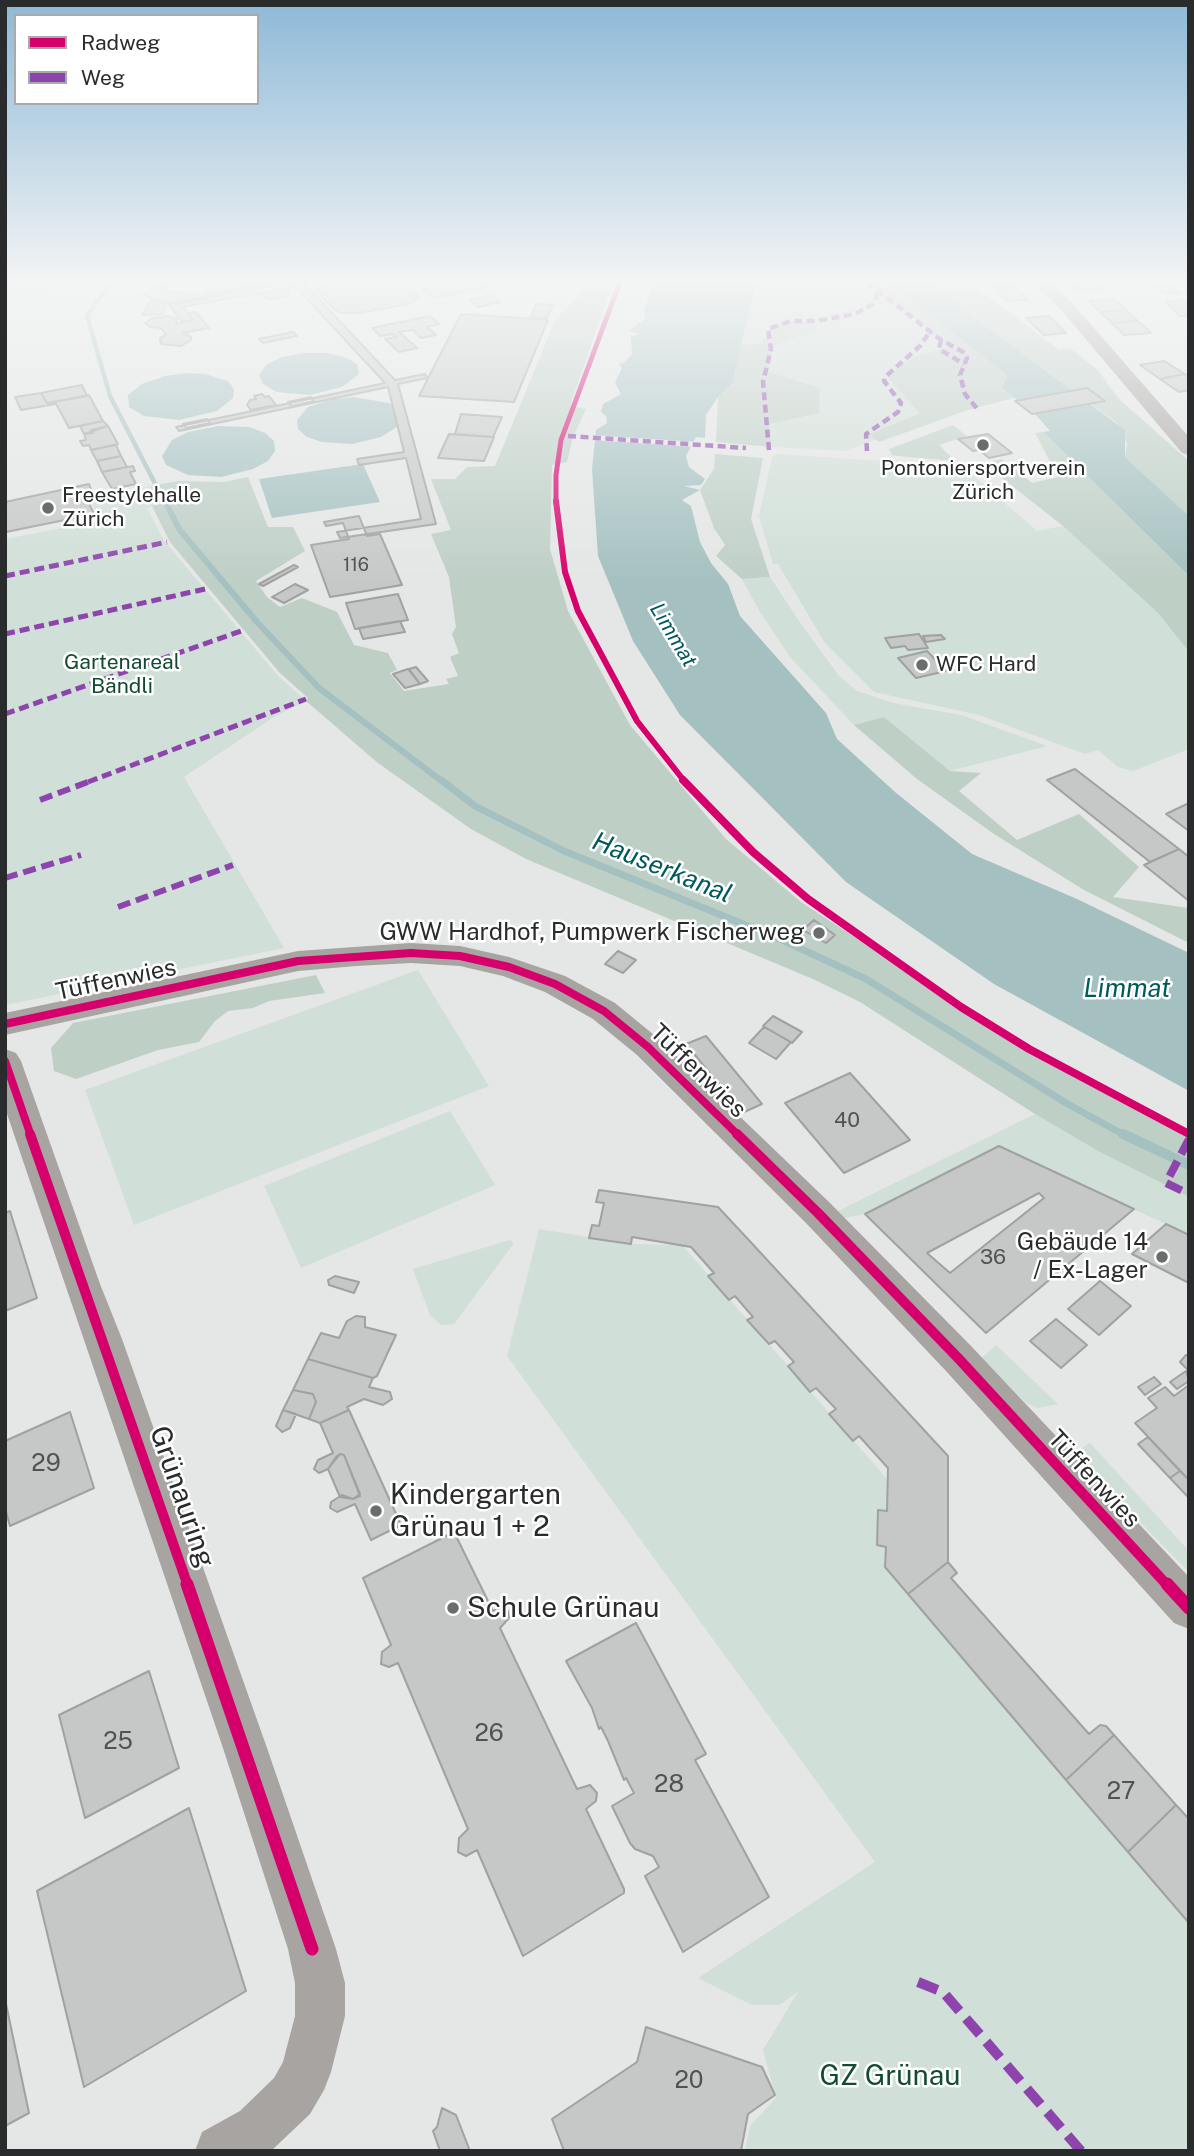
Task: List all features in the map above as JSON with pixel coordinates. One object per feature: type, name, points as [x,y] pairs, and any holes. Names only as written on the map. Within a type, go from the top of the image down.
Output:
[{"type":"street","points":[[1132,383],[1189,449]]},
{"type":"street","name":"Tüffenwies","points":[[5,1024],[298,961],[356,956],[411,953],[460,956],[509,967],[555,984],[604,1011],[648,1046],[818,1213],[959,1359],[1189,1608]]},
{"type":"street","name":"Grünauring","points":[[5,1061],[82,1284],[104,1339],[312,1949],[320,1983],[320,2016],[306,2072],[292,2096],[258,2129],[221,2151]]},
{"type":"green space","points":[[782,383],[916,383],[920,413],[869,435],[875,440],[846,451],[771,447],[768,424],[818,413]]},
{"type":"green space","points":[[777,454],[962,466],[1037,531],[1063,526],[1158,613],[1189,652],[1189,749],[1133,771],[1118,767],[1098,750],[1085,754],[979,715],[874,692],[825,643],[778,564],[773,564],[759,516],[772,457]]},
{"type":"green space","name":"Gartenareal Bändli","points":[[151,486],[160,505],[147,508],[165,542],[278,676],[306,701],[274,717],[184,777],[284,948],[5,1005],[5,539],[99,521],[90,498]]},
{"type":"green space","points":[[770,577],[839,676],[857,691],[893,703],[961,715],[1047,746],[950,771],[884,717],[854,725],[791,658],[742,579]]},
{"type":"green space","points":[[418,970],[489,1086],[134,1225],[85,1090]]},
{"type":"green space","points":[[450,1111],[495,1185],[301,1268],[264,1186]]},
{"type":"green space","points":[[1035,1114],[1098,1151],[1189,1197],[1189,1235],[999,1146],[865,1214],[844,1218],[838,1211]]},
{"type":"green space","name":"GZ Grünau","points":[[539,1229],[631,1244],[682,1245],[888,1480],[887,1511],[878,1511],[877,1545],[886,1547],[885,1567],[1189,1924],[1189,2151],[745,2151],[750,2126],[776,2098],[763,2050],[798,1992],[779,2005],[752,2005],[698,1978],[875,1862],[507,1356]]},
{"type":"green space","points":[[510,1240],[514,1243],[454,1324],[441,1325],[430,1315],[413,1269]]},
{"type":"green space","points":[[996,1345],[1058,1404],[1038,1408],[1026,1403],[982,1358]]},
{"type":"green space","points":[[1090,1443],[1189,1551],[1189,1572],[1078,1459],[1077,1451]]},
{"type":"shaded area","points":[[529,383],[578,383],[570,406],[586,409],[573,437],[567,462],[552,465],[550,549],[568,611],[630,725],[726,839],[801,902],[1029,1049],[1189,1134],[1189,1197],[1098,1151],[1035,1114],[860,1002],[813,979],[526,859],[471,829],[378,763],[306,701],[308,698],[279,672],[170,542],[152,506],[159,504],[151,486],[178,481],[223,482],[248,477],[268,527],[293,527],[305,551],[256,581],[267,597],[280,607],[302,598],[337,612],[354,645],[388,653],[397,670],[390,673],[404,691],[449,684],[446,679],[458,676],[450,657],[459,653],[452,634],[456,627],[449,577],[431,534],[451,530],[431,479],[455,479],[467,467],[495,466]]},
{"type":"shaded area","points":[[802,383],[820,388],[819,413],[769,424],[771,447],[716,442],[718,397],[732,384]]},
{"type":"shaded area","points":[[892,383],[1004,383],[1002,388],[1014,398],[968,410],[879,442],[868,435],[920,413]]},
{"type":"shaded area","points":[[1062,383],[1107,383],[1118,398],[1189,461],[1189,516],[1125,457],[1127,443],[1116,422],[1091,404],[1104,401],[1087,388],[1073,391]]},
{"type":"shaded area","points":[[953,425],[967,436],[939,445],[955,461],[897,456],[892,455],[889,449]]},
{"type":"shaded area","points":[[1043,432],[1189,576],[1189,652],[1158,613],[1063,526],[983,463],[1002,459],[1032,483],[1058,477],[1035,433]]},
{"type":"shaded area","points":[[715,454],[763,458],[751,519],[770,577],[742,579],[716,556],[725,545],[714,528],[700,490],[714,469]]},
{"type":"shaded area","points":[[884,717],[950,771],[981,773],[959,791],[1017,840],[1079,814],[1139,867],[1113,897],[1188,908],[1189,943],[1084,890],[994,834],[917,779],[854,725]]},
{"type":"shaded area","points":[[316,975],[325,993],[269,1001],[253,1008],[228,1011],[215,1021],[199,1042],[158,1050],[76,1079],[54,1071],[51,1048],[73,1023]]},
{"type":"water","points":[[229,383],[234,389],[233,398],[217,411],[179,420],[144,416],[129,407],[128,395],[142,384]]},
{"type":"water","points":[[348,383],[342,387],[310,395],[277,392],[263,384]]},
{"type":"water","name":"Limmat","points":[[615,383],[732,383],[706,415],[705,438],[696,437],[686,456],[689,467],[705,479],[701,485],[684,486],[700,490],[682,500],[691,506],[700,542],[711,563],[728,584],[740,616],[826,713],[837,739],[895,792],[972,854],[1077,899],[1189,953],[1189,1091],[994,984],[846,882],[680,715],[633,641],[598,556],[592,469],[596,430],[607,423],[606,416],[601,412],[603,404],[621,394]]},
{"type":"water","points":[[1004,383],[1062,383],[1125,430],[1125,457],[1189,516],[1189,576],[1043,432],[1050,431],[1035,414],[1002,388]]},
{"type":"water","points":[[353,397],[389,403],[395,407],[400,425],[381,437],[352,444],[322,442],[307,437],[298,429],[297,420],[308,407],[333,399]]},
{"type":"water","points":[[219,426],[249,427],[265,433],[274,441],[275,451],[268,461],[253,469],[221,477],[188,475],[166,465],[162,456],[172,440],[188,432]]},
{"type":"water","points":[[363,464],[380,502],[272,518],[259,479]]},
{"type":"pier","points":[[591,435],[698,442],[695,447],[591,440]]},
{"type":"building","points":[[385,383],[405,383],[398,384],[436,524],[340,538],[337,532],[421,519],[406,458],[359,465],[357,459],[404,452],[388,387],[179,431],[176,427]]},
{"type":"building","points":[[426,383],[522,383],[514,402],[419,396]]},
{"type":"building","points":[[1165,383],[1189,383],[1189,390],[1179,392]]},
{"type":"building","points":[[82,385],[87,396],[47,403],[41,393]]},
{"type":"building","points":[[1087,388],[1105,401],[1032,414],[1015,401]]},
{"type":"building","points":[[41,393],[47,403],[56,404],[21,410],[15,397]]},
{"type":"building","points":[[262,394],[269,396],[276,405],[251,410],[247,405],[250,400]]},
{"type":"building","points":[[89,395],[103,421],[69,428],[55,402]]},
{"type":"building","points":[[311,397],[314,401],[292,406],[288,402]]},
{"type":"building","points":[[461,414],[502,417],[493,437],[455,434]]},
{"type":"building","points":[[207,419],[210,423],[186,428],[183,424]]},
{"type":"building","points":[[103,421],[108,426],[91,430],[93,433],[84,434],[80,426]]},
{"type":"building","points":[[108,426],[118,444],[91,450],[89,445],[83,446],[80,441],[86,440],[84,434]]},
{"type":"building","points":[[449,434],[494,437],[484,461],[438,458]]},
{"type":"building","name":"Pontoniersportverein Zürich","points":[[988,434],[1012,453],[989,458],[979,450],[973,451],[958,439]]},
{"type":"building","points":[[116,445],[121,456],[97,461],[91,450]]},
{"type":"building","points":[[121,456],[127,467],[102,472],[97,461]]},
{"type":"building","points":[[133,466],[135,471],[130,472],[136,484],[112,489],[102,472]]},
{"type":"building","name":"Freestylehalle Zürich","points":[[89,484],[93,495],[86,497],[94,514],[6,532],[5,502]]},
{"type":"building","points":[[359,516],[367,536],[380,534],[402,585],[330,597],[311,545],[349,539],[343,523],[326,526],[324,522]]},
{"type":"building","points":[[294,565],[298,567],[263,586],[259,584]]},
{"type":"building","points":[[295,584],[308,590],[284,603],[272,597]]},
{"type":"building","points":[[398,594],[408,620],[355,629],[346,603]]},
{"type":"building","points":[[400,621],[405,632],[363,639],[359,628]]},
{"type":"building","points":[[919,634],[928,648],[891,648],[885,638]]},
{"type":"building","points":[[941,635],[945,639],[926,642],[923,636]]},
{"type":"building","name":"WFC Hard","points":[[927,651],[946,671],[916,678],[898,658]]},
{"type":"building","points":[[416,667],[428,681],[420,684],[409,669]]},
{"type":"building","points":[[408,669],[420,684],[405,688],[393,674]]},
{"type":"building","points":[[1075,769],[1179,849],[1150,862],[1047,780]]},
{"type":"building","points":[[1189,803],[1189,831],[1166,814]]},
{"type":"building","points":[[1179,849],[1189,857],[1189,901],[1144,865]]},
{"type":"building","name":"GWW Hardhof, Pumpwerk Fischerweg","points":[[814,920],[835,935],[826,943],[803,930]]},
{"type":"building","points":[[618,951],[636,960],[623,973],[605,964]]},
{"type":"building","points":[[773,1016],[802,1032],[792,1043],[763,1026]]},
{"type":"building","points":[[764,1027],[791,1042],[776,1059],[749,1043]]},
{"type":"building","points":[[706,1036],[762,1104],[742,1113],[686,1044]]},
{"type":"building","points":[[850,1073],[910,1140],[844,1173],[785,1103]]},
{"type":"building","points":[[999,1146],[1134,1209],[986,1333],[865,1214]]},
{"type":"building","points":[[599,1190],[718,1207],[948,1456],[948,1562],[908,1594],[885,1567],[886,1547],[877,1545],[878,1510],[887,1511],[888,1468],[859,1436],[853,1441],[829,1414],[836,1409],[816,1388],[810,1392],[788,1366],[794,1362],[775,1341],[769,1344],[747,1320],[753,1317],[735,1296],[729,1300],[708,1276],[714,1273],[691,1247],[632,1237],[631,1244],[589,1238],[592,1225],[599,1226],[604,1203],[596,1202]]},
{"type":"building","points":[[1039,1193],[1044,1198],[950,1273],[927,1253]]},
{"type":"building","points":[[10,1211],[37,1298],[5,1311],[5,1213]]},
{"type":"building","name":"Gebäude 14 / Ex-Lager","points":[[1166,1224],[1189,1235],[1189,1283],[1132,1254]]},
{"type":"building","points":[[335,1276],[359,1282],[354,1293],[329,1285],[328,1280]]},
{"type":"building","points":[[1100,1281],[1131,1306],[1099,1335],[1068,1309]]},
{"type":"building","points":[[356,1316],[365,1317],[365,1327],[396,1335],[377,1376],[373,1378],[308,1359],[321,1333],[339,1338],[347,1321]]},
{"type":"building","points":[[1056,1319],[1087,1345],[1061,1368],[1030,1341]]},
{"type":"building","points":[[1189,1355],[1189,1371],[1180,1362]]},
{"type":"building","points":[[308,1359],[373,1378],[369,1387],[390,1392],[392,1399],[383,1405],[364,1399],[347,1407],[349,1410],[320,1423],[309,1419],[316,1402],[313,1394],[293,1390]]},
{"type":"building","points":[[1186,1371],[1189,1381],[1177,1389],[1170,1382]]},
{"type":"building","points":[[1154,1377],[1161,1384],[1145,1395],[1138,1387]]},
{"type":"building","points":[[1189,1385],[1189,1480],[1135,1423],[1157,1408],[1148,1398],[1165,1387],[1174,1396]]},
{"type":"building","points":[[293,1390],[313,1394],[316,1402],[309,1419],[283,1410]]},
{"type":"building","points":[[283,1410],[296,1414],[290,1428],[282,1432],[276,1426]]},
{"type":"building","points":[[349,1410],[401,1525],[371,1540],[355,1504],[337,1512],[330,1508],[331,1502],[342,1495],[353,1499],[360,1496],[344,1455],[336,1457],[328,1469],[319,1473],[314,1469],[318,1460],[333,1453],[320,1423]]},
{"type":"building","points":[[70,1412],[94,1488],[10,1526],[5,1508],[5,1441]]},
{"type":"building","points":[[1148,1437],[1180,1471],[1170,1478],[1138,1444]]},
{"type":"building","points":[[340,1454],[344,1455],[360,1494],[353,1499],[340,1497],[328,1469]]},
{"type":"building","points":[[1180,1471],[1189,1480],[1189,1498],[1170,1478]]},
{"type":"building","points":[[454,1532],[493,1611],[503,1607],[508,1611],[509,1618],[500,1628],[577,1789],[590,1785],[597,1793],[596,1801],[586,1809],[624,1889],[624,1893],[523,1956],[477,1850],[466,1856],[458,1852],[459,1838],[468,1829],[398,1663],[389,1667],[381,1664],[382,1652],[391,1645],[363,1578]]},
{"type":"building","points":[[948,1562],[957,1573],[951,1578],[1089,1734],[1100,1725],[1106,1726],[1114,1735],[1066,1780],[908,1594]]},
{"type":"building","points":[[636,1623],[706,1754],[695,1760],[769,1897],[683,1952],[645,1876],[659,1867],[653,1856],[635,1849],[630,1843],[612,1806],[634,1793],[626,1778],[624,1780],[601,1727],[599,1729],[592,1708],[566,1661]]},
{"type":"building","points":[[149,1671],[179,1768],[85,1818],[59,1715]]},
{"type":"building","points":[[1114,1735],[1176,1805],[1128,1852],[1066,1780]]},
{"type":"building","points":[[1176,1805],[1189,1819],[1189,1923],[1128,1852]]},
{"type":"building","points":[[189,1808],[246,1991],[84,2087],[37,1891]]},
{"type":"building","points":[[5,1999],[29,2113],[5,2126]]},
{"type":"building","points":[[646,2027],[762,2067],[775,2095],[748,2114],[741,2151],[564,2151],[552,2119],[637,2062]]},
{"type":"building","points":[[442,2108],[456,2115],[470,2151],[440,2151],[433,2131],[437,2127]]},
{"type":"waterway","points":[[106,383],[110,396],[165,503]]},
{"type":"waterway","name":"Hauserkanal","points":[[165,501],[179,529],[257,622],[319,688],[443,782]]},
{"type":"waterway","name":"Hauserkanal","points":[[441,780],[475,806],[564,851],[780,939],[866,979],[1066,1103],[1126,1136]]},
{"type":"waterway","name":"Hauserkanal","points":[[1123,1134],[1189,1165]]},
{"type":"marked path","points":[[763,383],[769,450]]},
{"type":"marked path","points":[[867,451],[866,434],[898,412],[901,403],[886,383]]},
{"type":"marked path","points":[[962,383],[965,394],[979,411]]},
{"type":"marked path","points":[[568,436],[746,448]]},
{"type":"marked path","points":[[5,576],[167,542]]},
{"type":"marked path","points":[[5,634],[205,589]]},
{"type":"marked path","points":[[5,714],[241,631]]},
{"type":"marked path","points":[[40,800],[306,699]]},
{"type":"marked path","points":[[5,878],[81,855]]},
{"type":"marked path","points":[[118,907],[233,865]]},
{"type":"marked path","points":[[1189,1139],[1166,1183],[1189,1194]]},
{"type":"marked path","points":[[918,1982],[943,1992],[1081,2151]]},
{"type":"cycle path","points":[[582,383],[561,440],[556,475],[556,509],[565,572],[578,611],[637,721],[684,781],[753,852],[808,899],[961,1007],[1029,1049],[1189,1134]]},
{"type":"cycle path","points":[[5,1024],[298,961],[356,956],[411,953],[460,956],[509,967],[555,984],[604,1011],[648,1047],[818,1213],[959,1359],[1189,1608]]},
{"type":"cycle path","points":[[5,1061],[82,1284],[104,1339],[312,1949]]},
{"type":"place","name":"Pontoniersportverein Zürich","points":[[983,445]]},
{"type":"place","name":"Freestylehalle Zürich","points":[[48,508]]},
{"type":"place","name":"WFC Hard","points":[[922,665]]},
{"type":"place","name":"GWW Hardhof, Pumpwerk Fischerweg","points":[[819,933]]},
{"type":"place","name":"Gebäude 14 / Ex-Lager","points":[[1162,1257]]},
{"type":"place","name":"Kindergarten Grünau 1 + 2","points":[[376,1511]]},
{"type":"place","name":"Schule Grünau","points":[[453,1608]]}]
